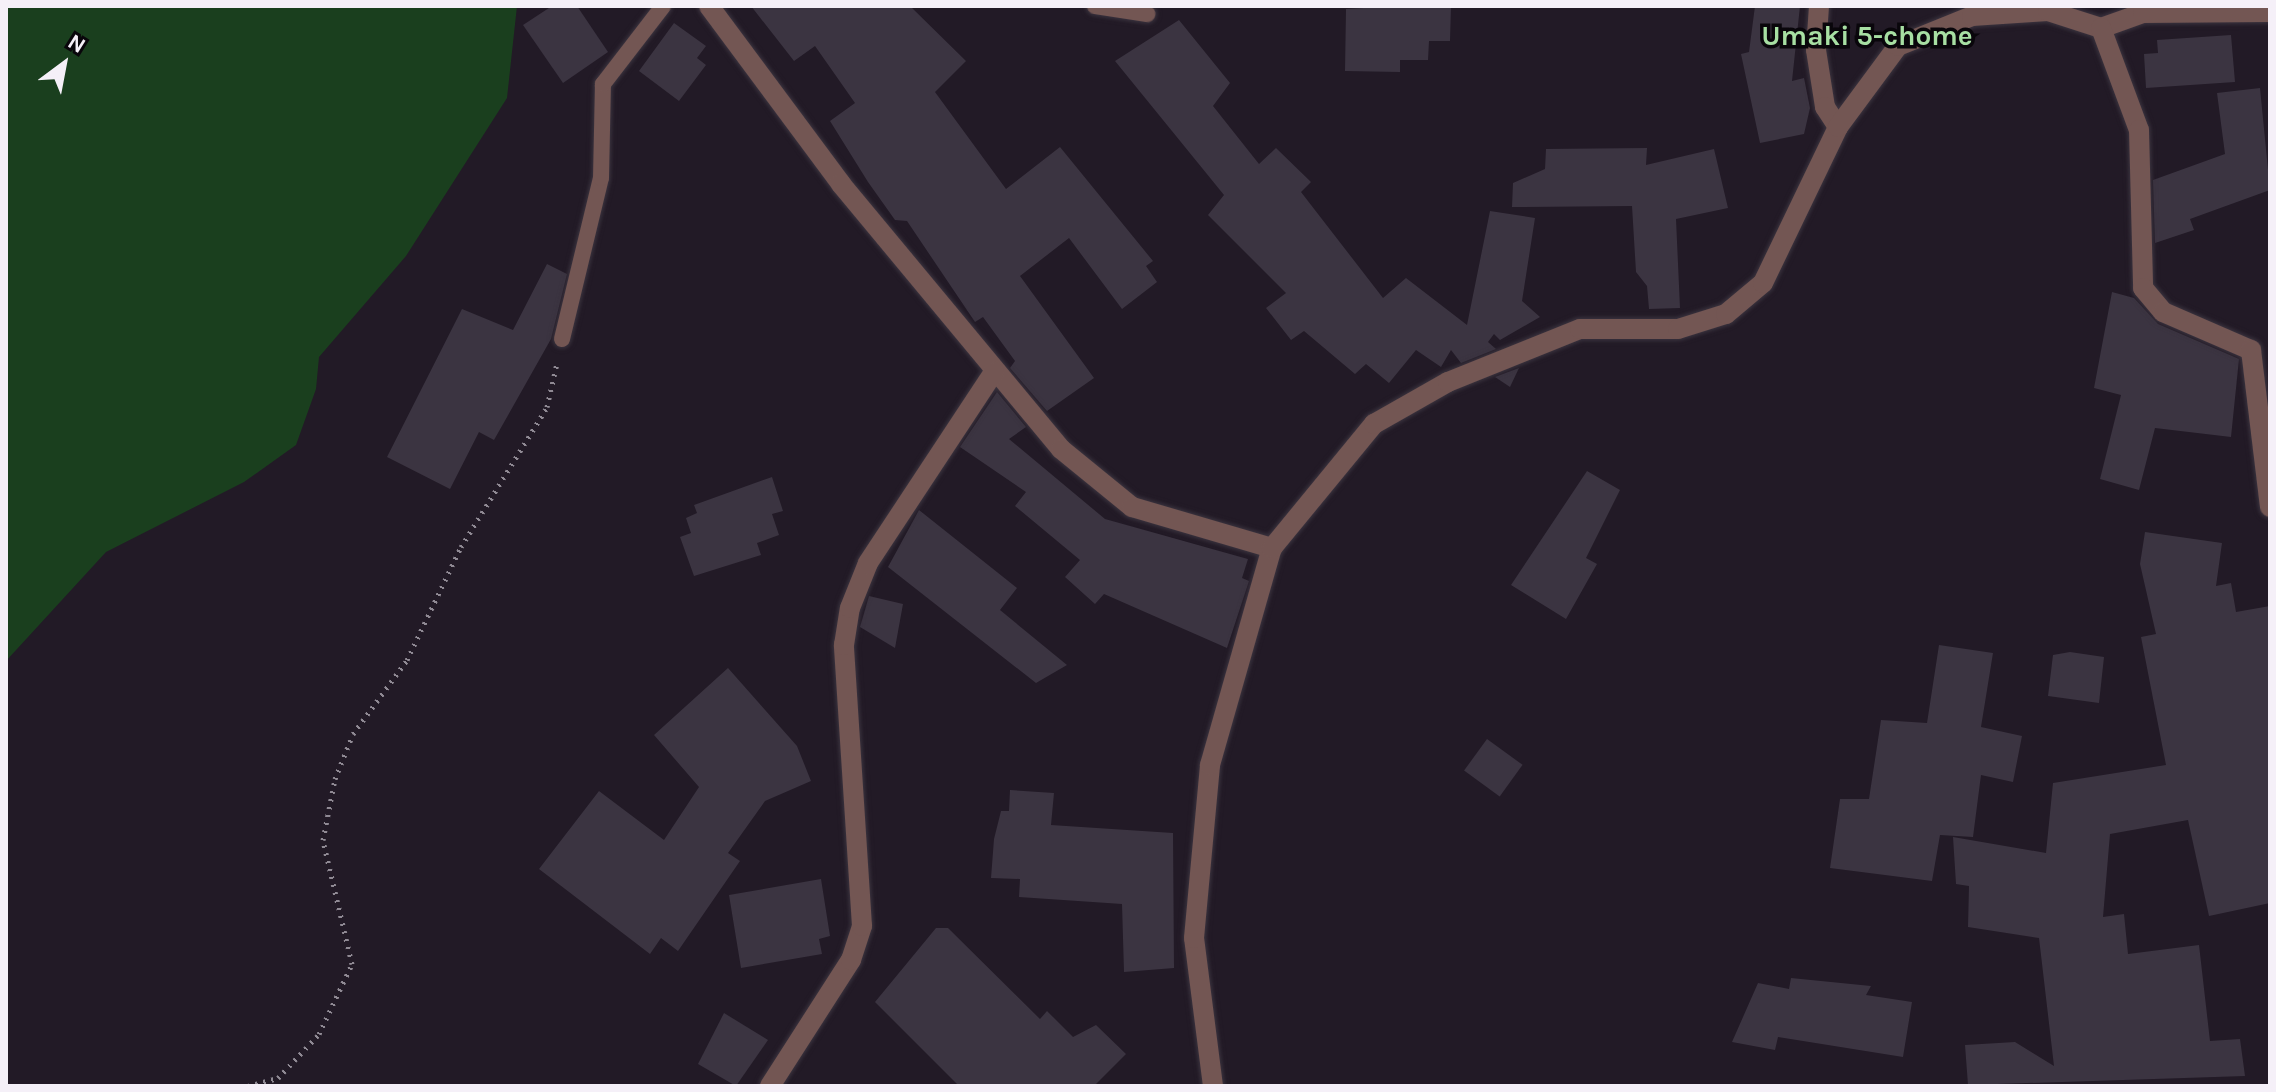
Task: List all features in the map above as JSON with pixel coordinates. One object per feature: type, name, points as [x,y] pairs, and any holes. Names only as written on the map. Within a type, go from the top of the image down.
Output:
[{"type":"street","points":[[709,6],[994,372],[1061,449],[1132,507],[1272,548]]},
{"type":"street","points":[[1819,6],[1818,64],[1825,107],[1838,127]]},
{"type":"street","points":[[1213,1086],[1194,938],[1210,765],[1272,548],[1374,424],[1448,382],[1580,329],[1678,329],[1726,314],[1763,283],[1838,127],[1898,46],[1972,16],[2048,11],[2101,28],[2143,13],[2270,12]]},
{"type":"street","points":[[2101,28],[2139,130],[2143,288],[2163,312],[2251,350],[2270,507]]},
{"type":"street","points":[[770,1086],[851,960],[862,926],[844,645],[850,608],[868,563],[994,372]]},
{"type":"lane","points":[[562,339],[601,178],[603,84],[663,6]]},
{"type":"lane","points":[[1095,6],[1147,14]]},
{"type":"path","points":[[248,1086],[278,1078],[319,1034],[352,964],[323,840],[335,779],[353,734],[407,660],[461,547],[547,407],[562,339]]},
{"type":"green space","points":[[6,6],[517,6],[507,98],[406,256],[319,357],[316,389],[296,445],[244,482],[106,552],[6,661]]},
{"type":"building","points":[[552,6],[577,6],[608,52],[563,83],[523,25]]},
{"type":"building","points":[[751,6],[910,6],[966,61],[935,92],[1006,189],[1060,147],[1153,261],[1146,266],[1157,282],[1122,309],[1069,238],[1020,276],[1094,378],[1047,411],[1010,368],[1015,361],[983,317],[975,322],[907,221],[895,220],[868,182],[830,121],[855,103],[815,46],[794,61]]},
{"type":"building","points":[[1451,6],[1450,41],[1429,41],[1428,60],[1400,60],[1400,72],[1345,71],[1346,9]]},
{"type":"building","points":[[1755,6],[1800,6],[1792,81],[1804,78],[1810,108],[1804,134],[1760,143],[1741,54],[1749,52]]},
{"type":"building","points":[[1179,20],[1230,83],[1213,106],[1259,164],[1276,148],[1311,182],[1301,192],[1383,298],[1406,278],[1467,325],[1490,211],[1535,218],[1522,301],[1540,317],[1500,340],[1494,334],[1488,342],[1496,349],[1461,363],[1451,350],[1441,367],[1416,350],[1389,383],[1366,364],[1355,374],[1304,331],[1291,340],[1266,308],[1286,293],[1208,215],[1224,195],[1115,61]]},
{"type":"building","points":[[674,23],[706,46],[697,58],[706,65],[679,101],[639,71]]},
{"type":"building","points":[[2231,35],[2235,82],[2146,88],[2144,54],[2158,53],[2157,40]]},
{"type":"building","points":[[2260,88],[2270,190],[2190,219],[2194,230],[2155,243],[2153,180],[2225,154],[2217,93]]},
{"type":"building","points":[[1647,148],[1646,165],[1714,149],[1728,208],[1676,219],[1680,308],[1649,309],[1647,286],[1636,272],[1632,206],[1512,207],[1513,183],[1545,169],[1546,149]]},
{"type":"building","points":[[547,264],[567,274],[551,339],[494,440],[479,432],[450,489],[387,457],[462,309],[513,330]]},
{"type":"building","points":[[2112,292],[2134,298],[2158,324],[2239,359],[2231,437],[2155,428],[2139,490],[2100,479],[2121,395],[2094,388]]},
{"type":"building","points":[[1519,368],[1510,387],[1495,377]]},
{"type":"building","points":[[997,392],[1026,427],[1009,439],[1105,519],[1248,559],[1242,578],[1249,581],[1227,648],[1104,594],[1095,604],[1065,577],[1080,560],[1015,506],[1026,492],[960,447]]},
{"type":"building","points":[[1587,471],[1620,490],[1586,558],[1597,564],[1566,619],[1511,585]]},
{"type":"building","points":[[772,477],[783,511],[772,514],[779,535],[757,543],[761,555],[694,576],[680,537],[691,533],[686,518],[697,513],[694,505]]},
{"type":"building","points":[[919,510],[1017,588],[1000,610],[1067,665],[1036,683],[888,567]]},
{"type":"building","points":[[2145,532],[2222,543],[2216,586],[2231,583],[2236,612],[2270,606],[2270,903],[2209,916],[2188,820],[2110,834],[2103,917],[2124,914],[2128,954],[2199,945],[2210,1041],[2240,1039],[2245,1076],[1968,1085],[1965,1045],[2015,1042],[2054,1066],[2039,938],[1968,927],[1969,886],[1956,884],[1953,837],[2046,853],[2053,783],[2166,765],[2141,637],[2156,634],[2140,564]]},
{"type":"building","points":[[869,596],[903,604],[895,648],[860,627]]},
{"type":"building","points":[[1939,645],[1993,653],[1981,727],[2022,736],[2013,782],[1981,775],[1973,837],[1940,835],[1932,881],[1830,868],[1840,799],[1869,799],[1881,720],[1927,723]]},
{"type":"building","points":[[2070,652],[2104,657],[2099,703],[2048,696],[2053,655]]},
{"type":"building","points":[[728,668],[797,746],[811,781],[765,801],[728,853],[740,861],[678,951],[661,938],[650,954],[539,869],[599,791],[664,840],[699,787],[654,735]]},
{"type":"building","points":[[1487,739],[1523,765],[1500,796],[1464,771]]},
{"type":"building","points":[[1010,790],[1054,793],[1051,825],[1173,833],[1174,968],[1124,972],[1122,904],[1019,897],[1020,879],[991,878],[994,839],[1001,811],[1009,811]]},
{"type":"building","points":[[821,879],[830,936],[819,939],[822,954],[741,968],[729,895]]},
{"type":"building","points":[[936,928],[948,928],[1040,1019],[1047,1011],[1073,1037],[1096,1025],[1126,1054],[1094,1086],[959,1086],[875,1002]]},
{"type":"building","points":[[1791,978],[1871,986],[1866,995],[1912,1002],[1903,1057],[1778,1037],[1775,1050],[1732,1042],[1758,983],[1789,989]]},
{"type":"building","points":[[724,1013],[768,1040],[736,1086],[698,1064]]},
{"type":"district","name":"Umaki 5-chome","points":[[1867,36]]}]
